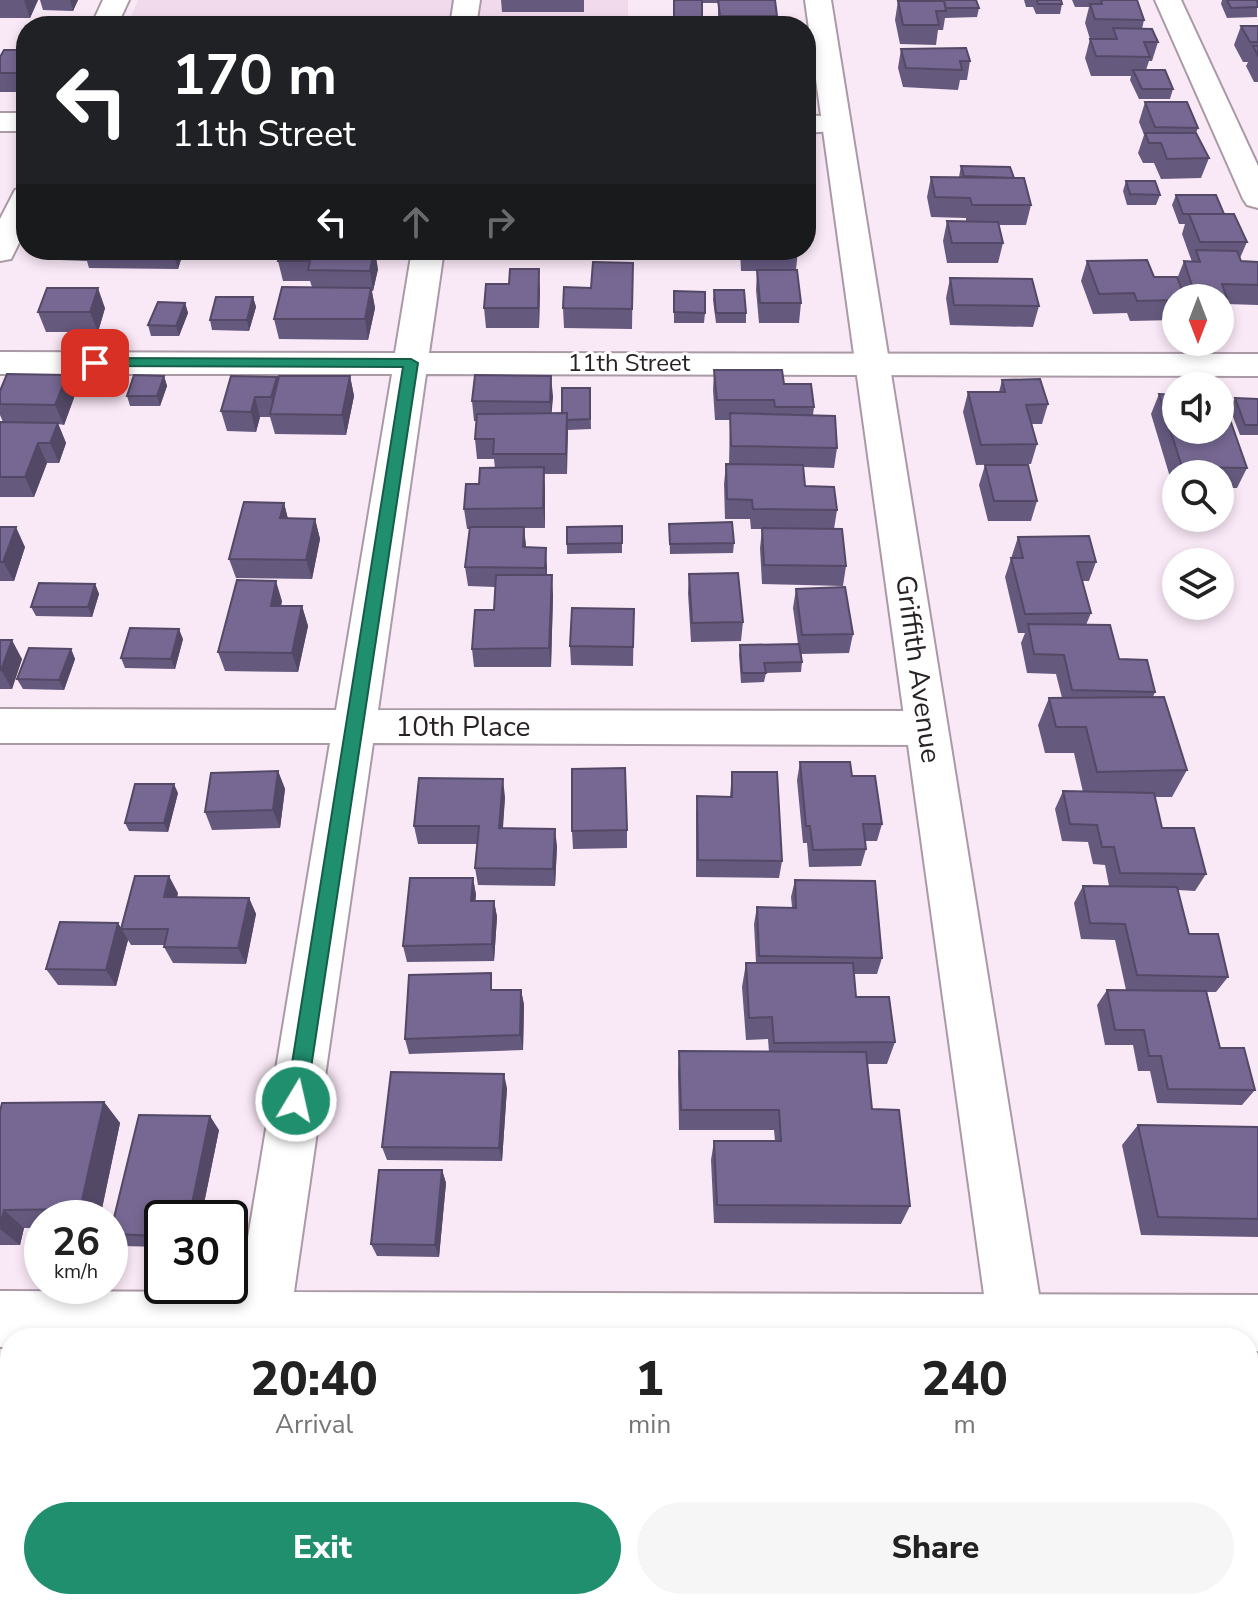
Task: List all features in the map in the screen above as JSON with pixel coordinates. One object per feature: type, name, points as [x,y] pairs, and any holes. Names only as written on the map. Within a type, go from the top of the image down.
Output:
[{"type":"street","name":"Griffith Avenue","points":[[818,0],[821,124],[872,364],[1016,1328]]},
{"type":"street","points":[[1168,0],[1234,119],[1258,199]]},
{"type":"street","points":[[0,252],[16,218]]},
{"type":"street","points":[[262,1320],[426,260]]},
{"type":"street","name":"11th Street","points":[[0,363],[1258,365]]},
{"type":"street","name":"10th Place","points":[[0,726],[927,728]]},
{"type":"street","points":[[0,1319],[865,1328]]},
{"type":"street","points":[[1085,1328],[1258,1323]]},
{"type":"shaded area","points":[[138,0],[628,0],[628,16],[131,16]]},
{"type":"building","points":[[674,0],[702,0],[702,16],[674,16]]},
{"type":"building","points":[[718,0],[775,0],[777,16],[720,16]]},
{"type":"building","points":[[938,0],[976,0],[979,8],[946,8],[944,1]]},
{"type":"building","points":[[1037,0],[1061,0],[1062,4],[1038,4]]},
{"type":"building","points":[[1101,0],[1137,0],[1144,20],[1095,19],[1090,4],[1102,4]]},
{"type":"building","points":[[1227,0],[1257,0],[1258,7],[1231,8]]},
{"type":"building","points":[[898,1],[944,1],[946,11],[936,11],[939,25],[903,25]]},
{"type":"building","points":[[1241,26],[1258,26],[1258,42],[1250,42]]},
{"type":"building","points":[[1113,28],[1152,29],[1158,42],[1144,42],[1150,57],[1096,56],[1090,39],[1117,39]]},
{"type":"building","points":[[966,48],[970,61],[960,61],[962,70],[906,68],[901,49]]},
{"type":"building","points":[[4,50],[16,50],[16,73],[0,73],[0,57]]},
{"type":"building","points":[[1133,70],[1165,70],[1173,89],[1142,89]]},
{"type":"building","points":[[1145,102],[1187,102],[1198,128],[1155,127]]},
{"type":"building","points":[[1145,133],[1196,133],[1209,158],[1167,159],[1161,143],[1149,143]]},
{"type":"building","points":[[961,166],[1010,167],[1014,178],[964,176]]},
{"type":"building","points":[[931,177],[1024,178],[1031,205],[972,205],[970,198],[935,197]]},
{"type":"building","points":[[1126,181],[1155,181],[1160,195],[1130,194]]},
{"type":"building","points":[[1176,195],[1216,195],[1224,214],[1183,214]]},
{"type":"building","points":[[1189,214],[1234,214],[1247,242],[1200,242]]},
{"type":"building","points":[[947,221],[998,222],[1003,243],[952,243]]},
{"type":"building","points":[[1196,250],[1237,251],[1241,261],[1258,262],[1258,285],[1191,284],[1184,261],[1200,262]]},
{"type":"building","points":[[372,260],[370,271],[308,270],[310,261],[278,261]]},
{"type":"building","points":[[1147,260],[1154,277],[1177,277],[1180,284],[1162,284],[1162,300],[1137,301],[1134,293],[1099,294],[1087,261]]},
{"type":"building","points":[[593,262],[633,263],[632,309],[563,308],[564,287],[591,288]]},
{"type":"building","points":[[510,269],[539,269],[538,308],[484,308],[486,284],[509,284]]},
{"type":"building","points":[[757,270],[797,270],[801,303],[760,303]]},
{"type":"building","points":[[950,278],[1032,279],[1039,306],[954,305]]},
{"type":"building","points":[[282,287],[371,288],[365,319],[274,319]]},
{"type":"building","points":[[47,288],[98,288],[90,312],[38,312]]},
{"type":"building","points":[[714,290],[744,290],[746,313],[716,313]]},
{"type":"building","points":[[674,291],[705,292],[705,313],[674,312]]},
{"type":"building","points":[[216,297],[253,297],[247,320],[210,320]]},
{"type":"building","points":[[158,302],[185,303],[176,326],[148,325]]},
{"type":"building","points":[[714,370],[782,370],[784,384],[811,384],[814,407],[775,407],[774,400],[717,400]]},
{"type":"building","points":[[7,374],[67,375],[55,405],[0,404],[0,391]]},
{"type":"building","points":[[134,375],[164,376],[157,396],[127,396]]},
{"type":"building","points":[[475,375],[551,376],[550,402],[472,401]]},
{"type":"building","points":[[231,376],[277,377],[271,397],[255,397],[251,412],[221,411]]},
{"type":"building","points":[[279,376],[350,376],[342,415],[270,414]]},
{"type":"building","points":[[1040,379],[1048,404],[1026,405],[1037,444],[981,445],[968,392],[1005,392],[1002,380]]},
{"type":"building","points":[[562,388],[590,388],[590,419],[567,420],[567,413],[562,413]]},
{"type":"building","points":[[1235,398],[1258,399],[1258,425],[1245,425]]},
{"type":"building","points":[[567,413],[566,454],[493,454],[494,439],[475,439],[477,414]]},
{"type":"building","points":[[730,413],[835,416],[837,448],[731,446]]},
{"type":"building","points":[[0,422],[58,423],[50,443],[38,443],[25,477],[0,477]]},
{"type":"building","points":[[1234,431],[1247,468],[1234,468],[1234,460],[1180,460],[1175,444],[1234,444]]},
{"type":"building","points":[[726,464],[803,465],[805,486],[834,487],[837,510],[753,509],[752,500],[727,499]]},
{"type":"building","points":[[985,465],[1028,465],[1037,501],[994,501]]},
{"type":"building","points":[[544,467],[543,508],[464,509],[466,484],[479,484],[480,468]]},
{"type":"building","points":[[244,502],[284,503],[280,518],[315,519],[306,560],[229,559]]},
{"type":"building","points":[[732,522],[734,543],[670,544],[669,524]]},
{"type":"building","points":[[622,526],[622,543],[567,544],[567,527]]},
{"type":"building","points":[[0,527],[16,527],[3,562],[0,562]]},
{"type":"building","points":[[470,527],[524,527],[523,547],[546,548],[545,568],[465,567]]},
{"type":"building","points":[[762,528],[842,529],[846,566],[764,565]]},
{"type":"building","points":[[1089,536],[1096,562],[1077,562],[1091,613],[1025,614],[1011,558],[1023,558],[1018,537]]},
{"type":"building","points":[[738,573],[743,622],[692,623],[689,574]]},
{"type":"building","points":[[496,575],[552,575],[549,648],[472,649],[475,610],[494,610]]},
{"type":"building","points":[[237,580],[276,581],[271,606],[302,606],[292,653],[218,652]]},
{"type":"building","points":[[39,583],[95,584],[88,607],[31,607]]},
{"type":"building","points":[[845,587],[853,634],[802,635],[796,589]]},
{"type":"building","points":[[572,608],[634,609],[633,647],[570,646]]},
{"type":"building","points":[[1028,624],[1110,625],[1119,659],[1147,660],[1155,692],[1072,690],[1064,655],[1034,654]]},
{"type":"building","points":[[130,628],[179,629],[171,659],[121,658]]},
{"type":"building","points":[[0,640],[12,640],[1,670],[0,670]]},
{"type":"building","points":[[799,644],[802,662],[764,663],[766,673],[742,673],[740,645]]},
{"type":"building","points":[[29,648],[71,649],[59,680],[17,679]]},
{"type":"building","points":[[1164,697],[1187,770],[1097,772],[1086,727],[1056,727],[1049,698]]},
{"type":"building","points":[[800,762],[850,762],[852,776],[875,776],[882,824],[863,824],[866,849],[813,850],[810,826],[806,826]]},
{"type":"building","points":[[625,768],[627,830],[572,831],[572,769]]},
{"type":"building","points":[[278,771],[273,810],[205,812],[211,773]]},
{"type":"building","points":[[732,772],[777,772],[782,861],[698,860],[697,796],[732,797]]},
{"type":"building","points":[[419,778],[503,779],[499,828],[555,829],[553,869],[475,868],[479,826],[414,826]]},
{"type":"building","points":[[135,784],[174,784],[164,823],[125,823]]},
{"type":"building","points":[[1063,791],[1154,793],[1162,828],[1194,828],[1206,874],[1120,873],[1114,847],[1102,847],[1097,825],[1070,824]]},
{"type":"building","points":[[135,876],[169,876],[164,897],[249,898],[238,948],[164,947],[168,929],[121,929]]},
{"type":"building","points":[[410,878],[473,878],[471,901],[494,901],[492,944],[403,946]]},
{"type":"building","points":[[795,880],[875,881],[882,958],[759,956],[757,907],[796,908]]},
{"type":"building","points":[[1083,886],[1177,887],[1189,934],[1218,934],[1228,977],[1137,975],[1125,924],[1090,923]]},
{"type":"building","points":[[60,922],[118,923],[106,970],[46,969]]},
{"type":"building","points":[[746,963],[853,963],[856,997],[889,997],[895,1042],[774,1043],[772,1017],[749,1018]]},
{"type":"building","points":[[491,973],[491,990],[521,990],[520,1035],[405,1039],[409,975]]},
{"type":"building","points":[[1107,990],[1206,991],[1220,1048],[1244,1048],[1255,1090],[1168,1089],[1161,1056],[1149,1056],[1144,1030],[1115,1030]]},
{"type":"building","points":[[679,1051],[866,1052],[872,1109],[899,1110],[910,1206],[717,1205],[714,1141],[781,1141],[779,1110],[681,1110]]},
{"type":"building","points":[[391,1072],[504,1074],[499,1148],[382,1147]]},
{"type":"building","points":[[104,1102],[82,1200],[24,1200],[24,1210],[4,1210],[0,1226],[2,1103]]},
{"type":"building","points":[[139,1115],[210,1116],[193,1200],[144,1200],[144,1235],[128,1235],[128,1200],[118,1200]]},
{"type":"building","points":[[1138,1125],[1258,1127],[1258,1219],[1158,1217]]},
{"type":"building","points":[[379,1170],[442,1170],[435,1245],[371,1244]]},
{"type":"route","points":[[95,363],[411,363],[296,1101]]}]
